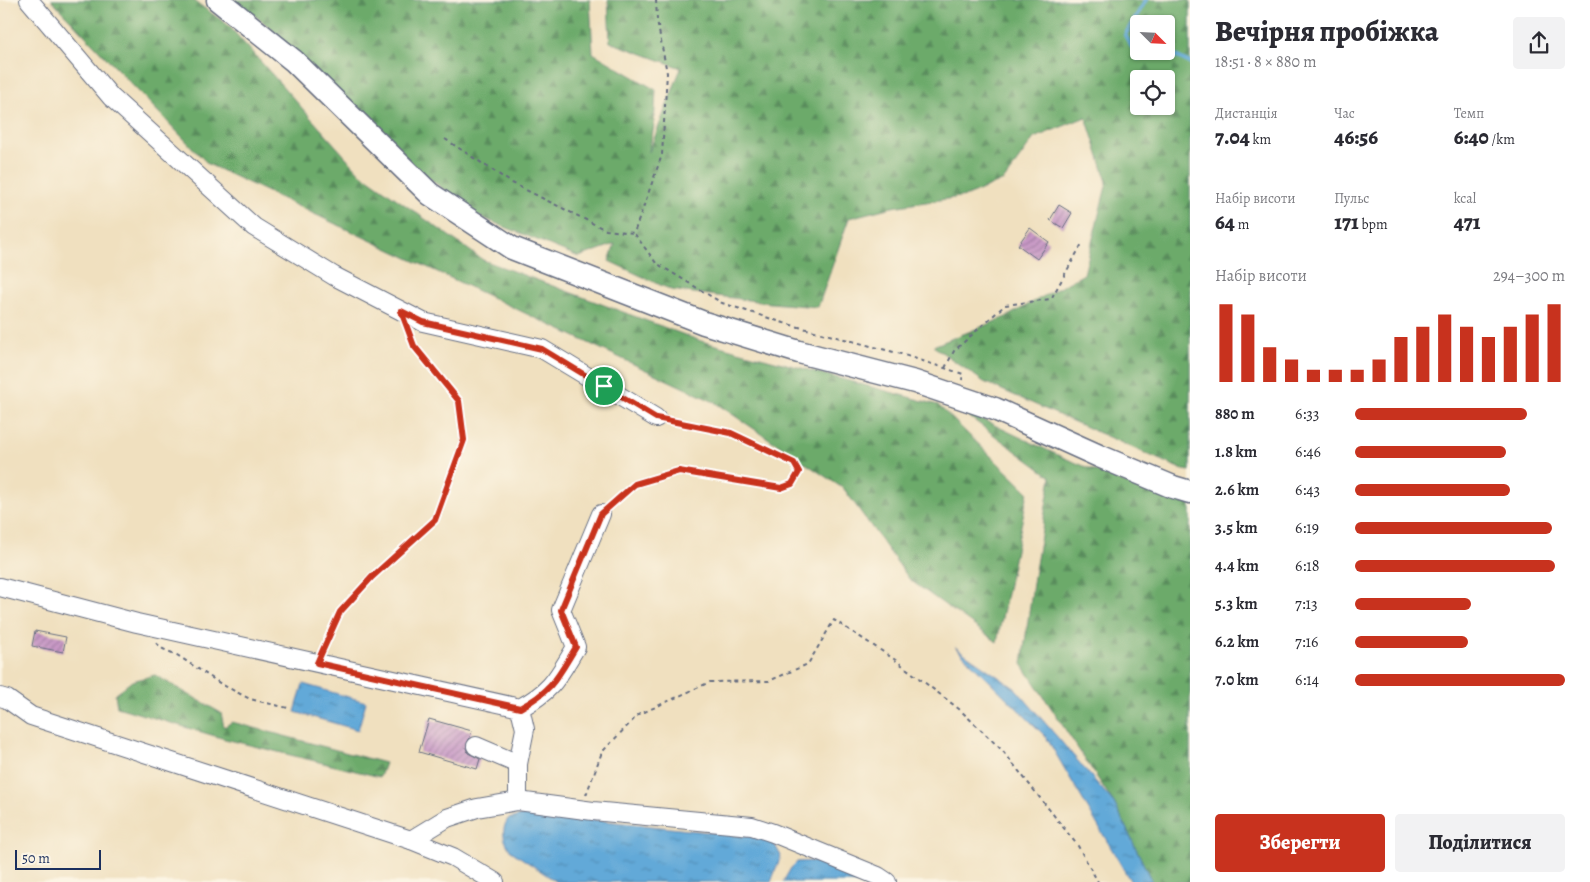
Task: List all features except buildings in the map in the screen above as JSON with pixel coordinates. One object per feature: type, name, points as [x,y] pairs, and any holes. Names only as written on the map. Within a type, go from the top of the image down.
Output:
[{"type":"main road","points":[[218,0],[294,61],[430,194],[512,248],[704,324],[799,352],[915,382],[995,408],[1098,456],[1173,487],[1190,492]]},
{"type":"lane","points":[[29,0],[111,97],[254,227],[334,276],[423,322],[542,349],[656,418]]},
{"type":"lane","points":[[0,587],[138,623],[520,708],[537,699],[553,685],[576,647],[561,610],[601,514]]},
{"type":"lane","points":[[0,598],[41,609],[56,602]]},
{"type":"lane","points":[[0,698],[7,698],[31,716],[411,840],[453,857],[494,882]]},
{"type":"lane","points":[[518,801],[518,764],[525,729],[520,708]]},
{"type":"lane","points":[[476,746],[518,764]]},
{"type":"lane","points":[[411,840],[447,818],[477,808],[518,801],[580,810],[752,826],[861,868],[887,882]]},
{"type":"path","points":[[634,233],[662,155],[667,73],[657,20],[656,0]]},
{"type":"path","points":[[445,139],[512,183],[606,230],[634,233],[656,263],[722,303],[784,323],[901,354],[963,374],[959,396]]},
{"type":"path","points":[[945,368],[954,351],[1005,305],[1051,299],[1083,242]]},
{"type":"path","points":[[317,663],[340,612],[372,577],[435,520],[464,440],[459,401],[414,346],[401,311]]},
{"type":"path","points":[[601,514],[635,484],[679,471],[781,488],[792,484],[799,472],[794,463],[731,433],[656,418]]},
{"type":"path","points":[[580,810],[602,752],[638,715],[710,682],[769,681],[808,664],[834,620],[894,659],[959,708],[1003,751],[1078,846],[1098,882]]},
{"type":"path","points":[[156,642],[162,649],[250,699],[288,708]]},
{"type":"green space","points":[[51,0],[193,0],[228,25],[360,173],[483,260],[701,341],[938,405],[1028,492],[997,642],[910,580],[844,489],[714,402],[208,164]]},
{"type":"green space","points":[[234,0],[590,0],[593,53],[656,90],[654,126],[649,152],[681,68],[610,42],[608,0],[1190,0],[1190,471],[1183,470],[984,382],[933,346],[1006,317],[1084,274],[1107,182],[1086,117],[1034,138],[1004,180],[967,196],[892,207],[849,218],[818,307],[671,290],[609,261],[615,244],[579,257],[478,216],[420,171],[267,25]]},
{"type":"green space","points":[[956,407],[1062,457],[1128,484],[1190,501],[1190,882],[1152,882],[1114,803],[1022,664],[1034,576],[1051,477]]},
{"type":"green space","points":[[155,675],[221,713],[224,727],[232,722],[385,763],[380,777],[225,739],[117,707],[115,694],[132,681]]},
{"type":"water","points":[[955,647],[1016,689],[1114,803],[1152,882],[1131,882],[1046,737]]},
{"type":"water","points":[[303,684],[366,702],[358,730],[295,712]]},
{"type":"water","points":[[531,813],[763,838],[775,845],[781,856],[771,882],[557,882],[511,851],[506,843],[504,831],[508,819]]},
{"type":"water","points":[[814,861],[859,882],[783,882],[797,862]]},
{"type":"waterway","points":[[1137,15],[1146,0]]},
{"type":"waterway","points":[[1130,27],[1125,35],[1130,44]]},
{"type":"waterway","points":[[1175,56],[1190,63]]},
{"type":"route","points":[[401,311],[423,322],[542,349],[604,386],[656,418],[731,433],[794,463],[799,472],[792,484],[781,488],[679,471],[635,484],[601,514],[582,554],[561,610],[576,647],[553,685],[537,699],[520,708],[317,663],[340,612],[372,577],[435,520],[464,440],[459,401],[414,346],[401,311]]}]
